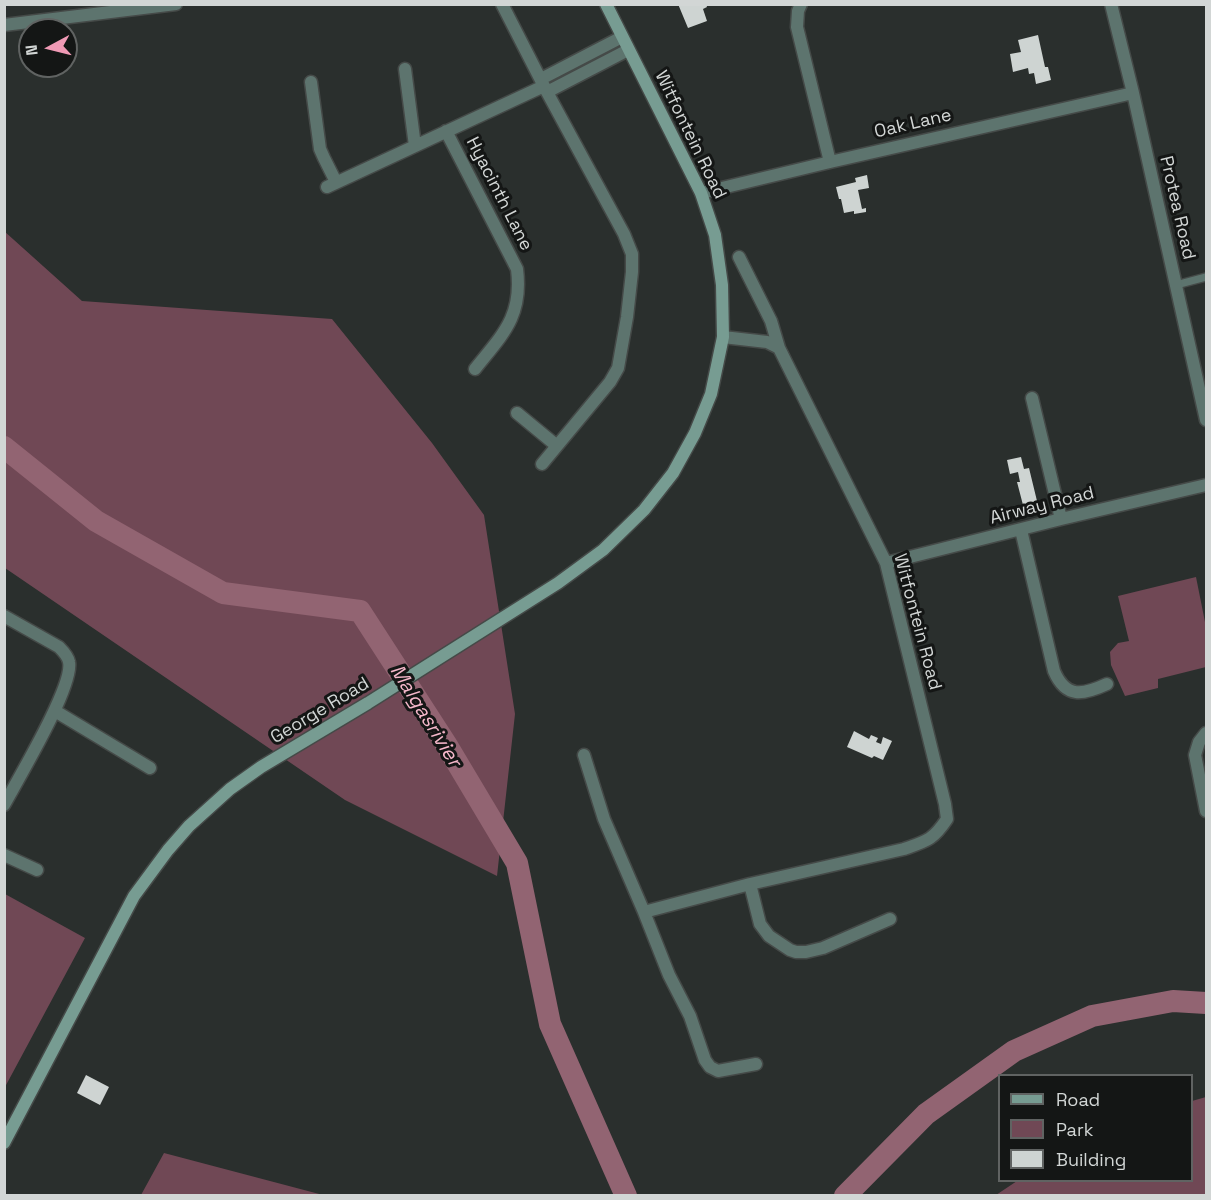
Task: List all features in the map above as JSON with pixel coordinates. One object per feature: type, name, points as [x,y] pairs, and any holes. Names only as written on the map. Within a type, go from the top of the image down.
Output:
[{"type":"main road","name":"Witfontein Road","points":[[606,4],[701,193],[715,235],[722,285],[723,337]]},
{"type":"main road","name":"George Road","points":[[4,1143],[135,896],[168,850],[189,826],[247,777],[482,632],[558,583],[603,550],[644,510],[673,473],[695,433],[711,394],[723,337]]},
{"type":"street","points":[[4,25],[176,4]]},
{"type":"street","points":[[502,4],[624,234],[632,254],[627,317],[618,368],[610,382],[542,464]]},
{"type":"street","points":[[801,4],[797,27],[830,162]]},
{"type":"street","name":"Protea Road","points":[[1111,4],[1206,420]]},
{"type":"street","points":[[544,86],[622,37]]},
{"type":"street","points":[[311,82],[320,149],[332,184],[544,86],[628,50]]},
{"type":"street","points":[[405,69],[415,146]]},
{"type":"street","name":"Oak Lane","points":[[701,193],[1133,93]]},
{"type":"street","name":"Hyacinth Lane","points":[[446,131],[517,269],[515,309],[511,321],[475,369]]},
{"type":"street","name":"Witfontein Road","points":[[739,257],[771,321],[779,348],[886,563],[947,819],[934,836],[927,841],[904,849],[750,884]]},
{"type":"street","points":[[723,337],[767,342],[779,348]]},
{"type":"street","points":[[1032,398],[1061,519]]},
{"type":"street","points":[[517,413],[557,446]]},
{"type":"street","name":"Airway Road","points":[[886,563],[1206,485]]},
{"type":"street","points":[[1021,530],[1054,671],[1059,682],[1066,689],[1078,693],[1087,693],[1107,684]]},
{"type":"street","points":[[4,616],[59,647],[65,652],[69,662],[68,680],[55,711],[4,805]]},
{"type":"street","points":[[55,711],[150,768]]},
{"type":"street","points":[[1206,733],[1199,742],[1195,755],[1206,811]]},
{"type":"street","points":[[584,755],[604,819],[669,975],[690,1016],[705,1060],[710,1067],[718,1071],[756,1064]]},
{"type":"street","points":[[4,855],[37,870]]},
{"type":"street","points":[[644,912],[750,884],[760,924],[769,936],[796,952],[823,948],[890,919]]},
{"type":"lane","points":[[1176,285],[1206,277]]},
{"type":"green space","points":[[4,231],[82,301],[332,319],[432,443],[484,515],[515,714],[497,876],[345,800],[5,568]]},
{"type":"green space","points":[[1196,577],[1206,627],[1206,667],[1158,679],[1158,688],[1125,696],[1111,665],[1110,652],[1118,643],[1129,641],[1118,596]]},
{"type":"green space","points":[[5,894],[85,938],[5,1087]]},
{"type":"green space","points":[[1206,1097],[1206,1195],[996,1195],[1016,1182],[1193,1182],[1193,1101]]},
{"type":"green space","points":[[164,1153],[323,1195],[141,1195]]},
{"type":"building","points":[[678,4],[706,4],[707,7],[703,9],[707,21],[688,28]]},
{"type":"building","points":[[1038,35],[1045,67],[1048,67],[1051,80],[1036,84],[1034,73],[1029,74],[1028,68],[1013,72],[1010,54],[1021,52],[1018,40]]},
{"type":"building","points":[[867,175],[869,188],[858,190],[862,209],[866,208],[866,212],[844,213],[836,187],[856,182],[855,178]]},
{"type":"building","points":[[1021,457],[1024,469],[1029,468],[1037,501],[1023,505],[1017,482],[1020,482],[1018,472],[1010,474],[1007,460]]},
{"type":"building","points":[[854,731],[869,739],[871,735],[878,738],[876,742],[881,744],[883,737],[892,741],[883,760],[874,756],[872,758],[847,747]]},
{"type":"building","points":[[86,1075],[109,1087],[100,1105],[77,1093]]},
{"type":"waterway","name":"Malgasrivier","points":[[4,447],[96,521],[223,593],[360,611],[446,744],[517,863],[550,1024],[626,1196]]},
{"type":"waterway","name":"Malgasrivier","points":[[845,1196],[926,1114],[1014,1051],[1092,1016],[1173,1001],[1206,1003]]}]
